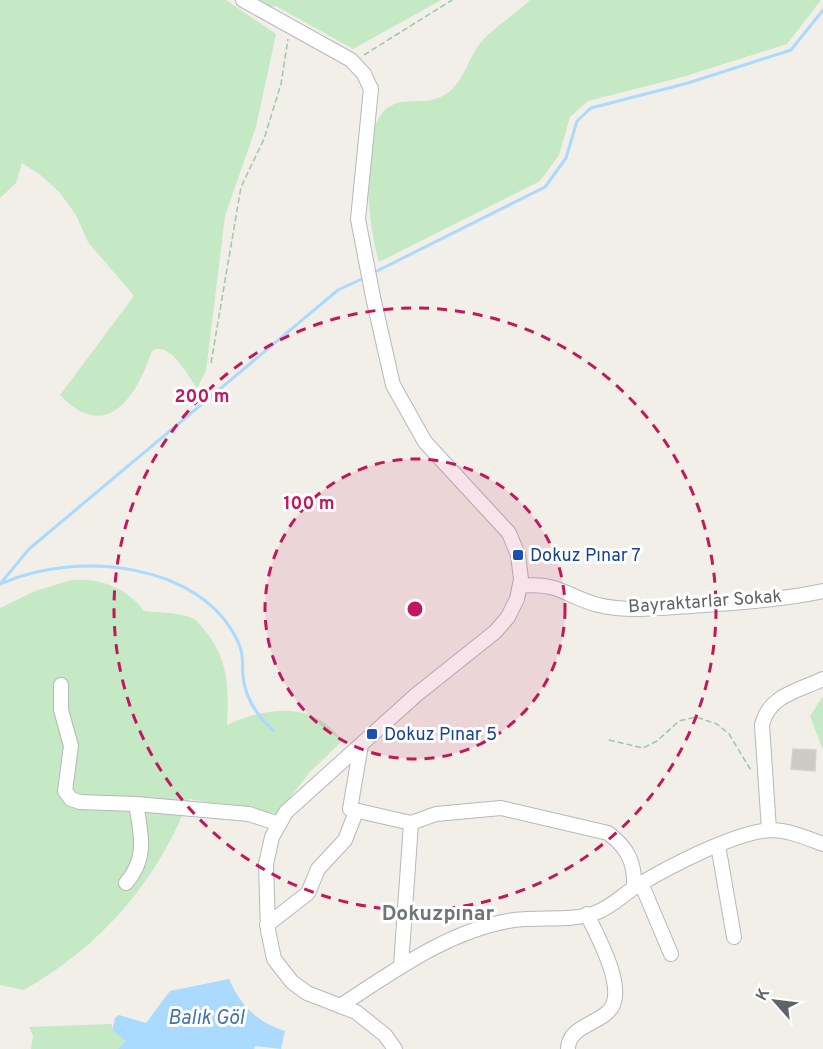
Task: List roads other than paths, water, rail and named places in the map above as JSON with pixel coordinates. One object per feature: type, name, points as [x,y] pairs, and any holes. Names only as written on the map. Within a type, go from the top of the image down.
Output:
[{"type":"street","points":[[243,0],[354,63],[364,74],[370,89],[358,219],[393,385],[425,442],[509,533],[518,555],[520,586],[517,599],[508,617],[495,632],[416,695],[286,812],[273,837],[266,864],[267,925],[274,959],[282,972],[307,993],[356,1012],[386,1035],[395,1049]]},
{"type":"street","name":"Bayraktarlar Sokak","points":[[520,586],[539,584],[558,587],[598,605],[636,608],[744,602],[823,591]]},
{"type":"street","points":[[769,830],[762,725],[765,714],[779,698],[823,679]]},
{"type":"street","points":[[61,685],[61,710],[71,746],[65,791],[68,796],[80,802],[136,804],[249,814],[279,824]]},
{"type":"street","points":[[361,745],[350,809],[356,812],[411,823],[436,814],[501,808],[608,833],[621,843],[631,856],[638,885],[671,954]]},
{"type":"street","points":[[126,883],[138,866],[143,846],[136,804]]},
{"type":"street","points":[[267,925],[308,893],[318,869],[345,840],[356,812]]},
{"type":"street","points":[[401,966],[411,823]]},
{"type":"street","points":[[340,1006],[401,966],[455,936],[514,920],[587,915],[616,903],[638,885],[677,863],[718,845],[769,830],[785,831],[823,844]]},
{"type":"street","points":[[718,845],[734,937]]},
{"type":"street","points":[[568,1049],[573,1036],[611,1009],[615,999],[609,965],[587,915]]},
{"type":"water","name":"Balık Göl","points":[[229,979],[244,1005],[251,1012],[266,1023],[285,1031],[281,1049],[255,1046],[254,1049],[117,1049],[126,1041],[112,1030],[115,1018],[119,1015],[146,1023],[170,991]]},
{"type":"waterway","points":[[373,273],[545,187],[566,158],[577,121],[591,108],[688,83],[791,50],[823,10]]},
{"type":"waterway","points":[[0,584],[29,549],[338,290],[364,278]]},
{"type":"waterway","points":[[3,583],[33,573],[66,567],[100,566],[135,570],[168,580],[197,595],[222,616],[239,644],[244,684],[249,699],[257,713],[274,731]]},
{"type":"place","name":"Dokuz Pınar 7","points":[[518,555]]},
{"type":"place","name":"Dokuz Pınar 5","points":[[372,734]]},
{"type":"district","name":"Dokuzpınar","points":[[438,913]]}]
